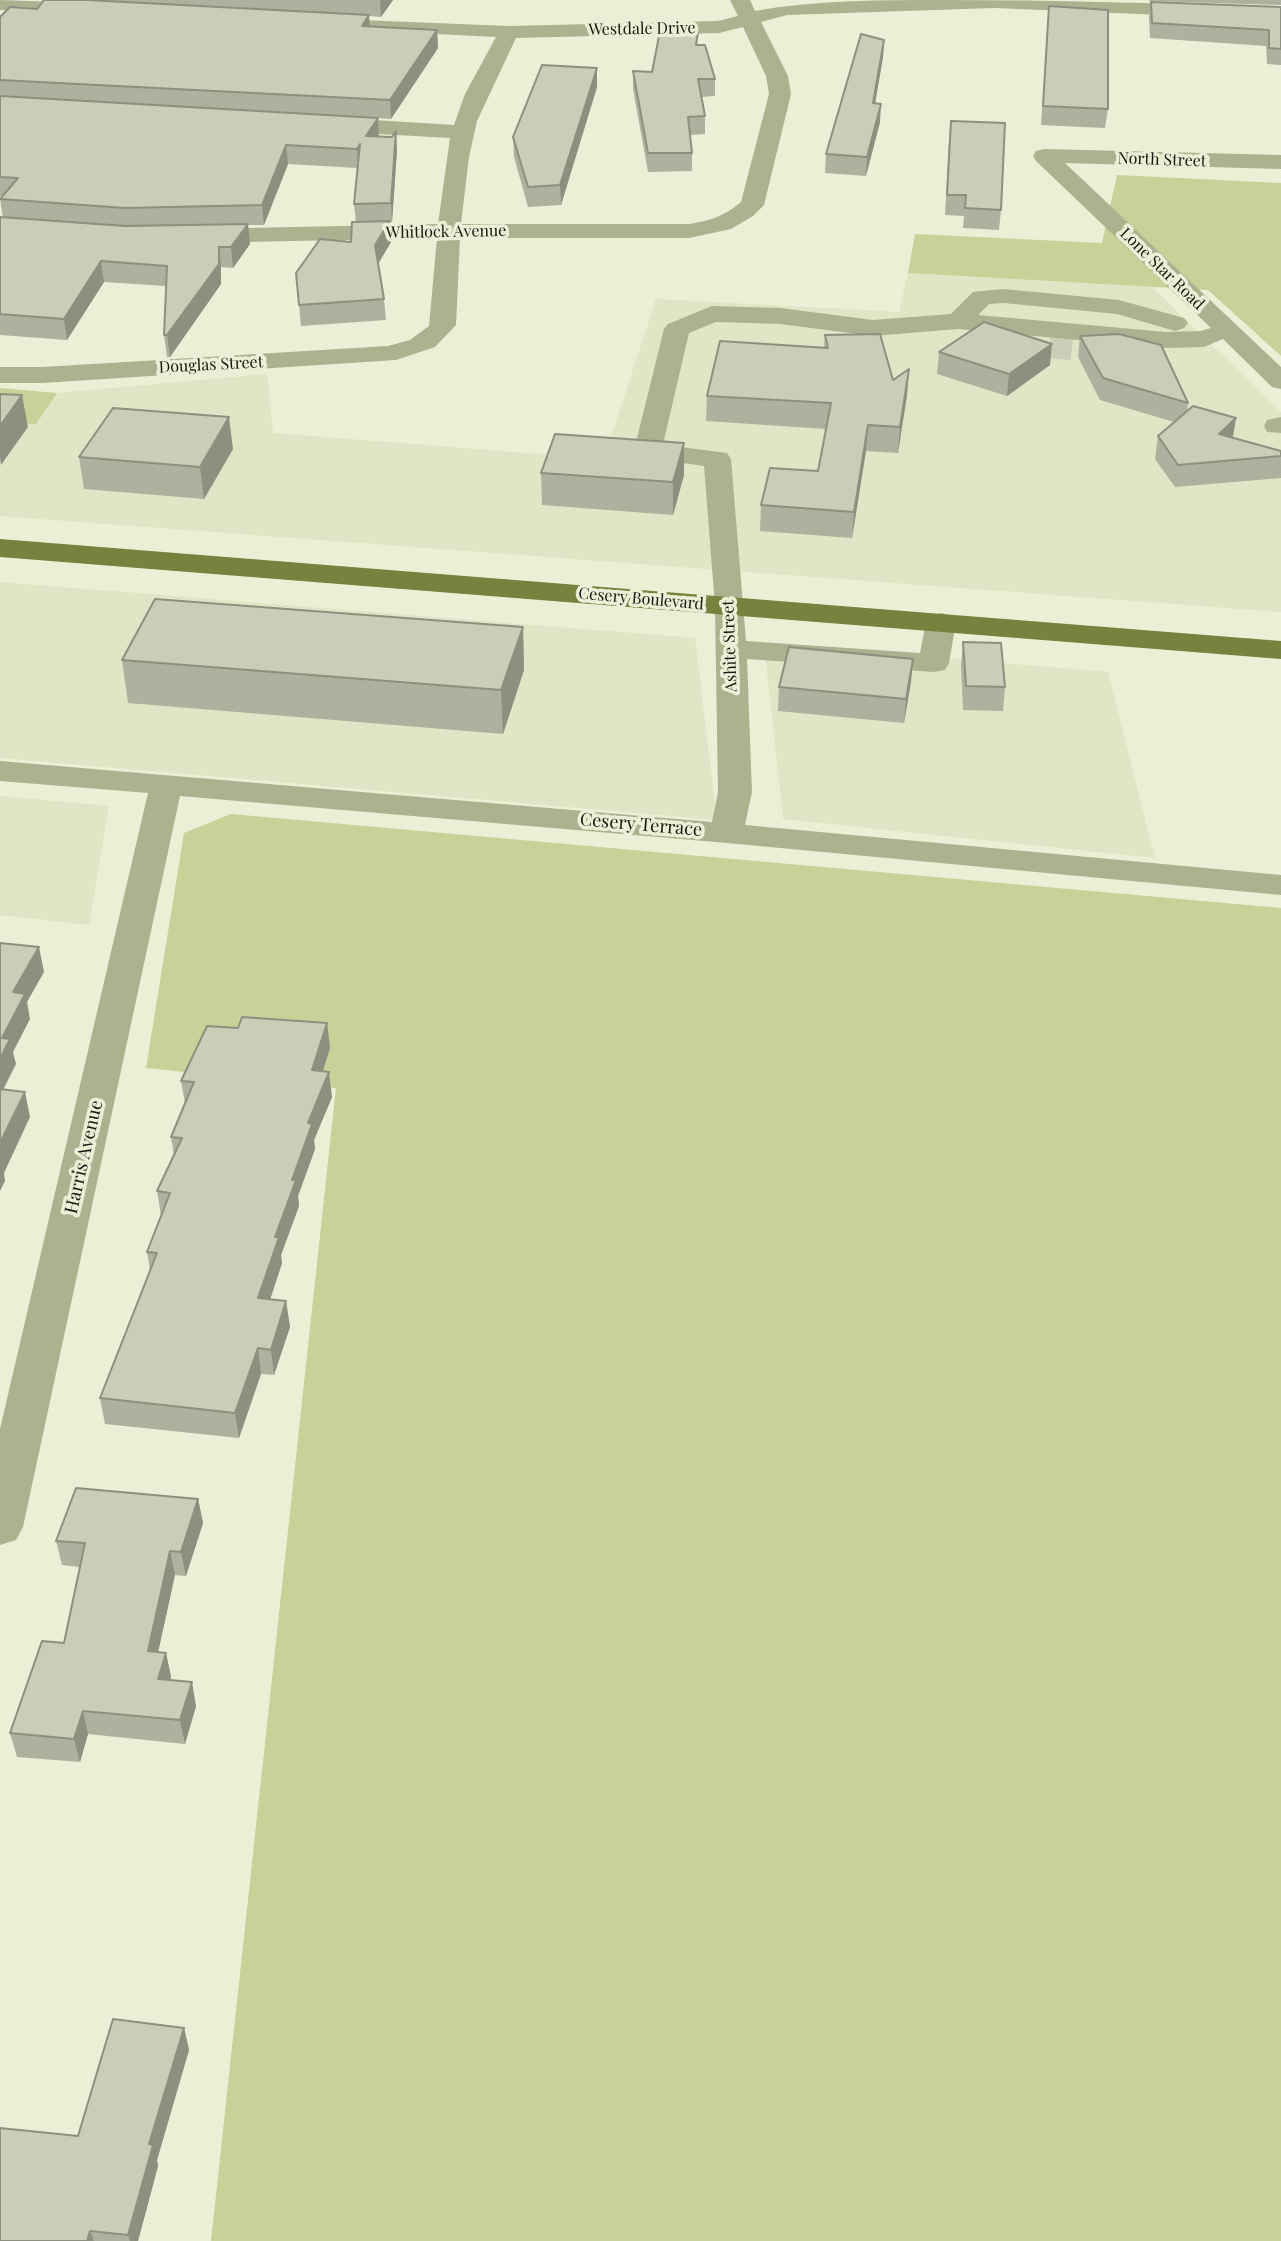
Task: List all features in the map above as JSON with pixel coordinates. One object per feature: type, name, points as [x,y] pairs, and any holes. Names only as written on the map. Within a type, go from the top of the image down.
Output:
[{"type":"main road","name":"Cesery Boulevard","points":[[0,548],[1281,650]]},
{"type":"street","name":"Westdale Drive","points":[[296,21],[509,32],[719,27],[745,10],[994,2],[1281,14]]},
{"type":"street","points":[[0,4],[104,10]]},
{"type":"street","name":"Whitlock Avenue","points":[[170,236],[449,231],[688,231],[723,224],[738,218],[751,205],[780,94],[777,76],[745,10]]},
{"type":"street","points":[[449,231],[463,132],[480,90],[509,32]]},
{"type":"street","points":[[299,123],[463,132]]},
{"type":"street","name":"North Street","points":[[1044,156],[1281,162]]},
{"type":"street","name":"Lone Star Road","points":[[1044,156],[1226,342],[1281,382]]},
{"type":"street","name":"Douglas Street","points":[[0,375],[43,375],[388,354],[420,345],[436,335],[443,325],[449,231]]},
{"type":"street","points":[[958,321],[982,297],[1003,296],[1119,307],[1226,342],[1281,354]]},
{"type":"street","name":"Ashite Street","points":[[727,833],[735,792],[730,606],[717,459],[665,453],[650,442],[677,328],[712,314],[780,316],[873,328],[958,321]]},
{"type":"street","points":[[958,321],[1166,340],[1226,342]]},
{"type":"street","points":[[997,324],[1009,338],[1017,341],[1061,347],[1105,351],[1166,340]]},
{"type":"street","points":[[802,653],[809,612]]},
{"type":"street","points":[[731,649],[934,663],[941,622]]},
{"type":"street","name":"Cesery Terrace","points":[[0,771],[727,833],[1281,885]]},
{"type":"street","name":"Harris Avenue","points":[[0,1527],[9,1456],[166,785]]},
{"type":"shaded area","points":[[908,273],[1152,287],[1281,412],[1281,612],[0,516],[0,422],[36,424],[57,393],[267,374],[273,433],[604,459],[656,299],[899,312]]},
{"type":"shaded area","points":[[0,582],[695,638],[717,820],[0,758]]},
{"type":"shaded area","points":[[764,643],[1108,672],[1155,858],[783,819]]},
{"type":"shaded area","points":[[0,796],[109,806],[89,925],[0,915]]},
{"type":"green space","points":[[1117,175],[1281,183],[1281,356],[1208,290],[908,273],[915,234],[1102,243]]},
{"type":"green space","points":[[0,388],[57,393],[36,424],[0,422]]},
{"type":"green space","points":[[231,814],[1281,908],[1281,2241],[211,2241],[336,1088],[146,1068],[184,833]]},
{"type":"building","points":[[44,0],[369,15],[362,26],[437,30],[390,100],[0,80],[0,17],[10,7],[37,9]]},
{"type":"building","points":[[1151,2],[1281,7],[1281,49],[1269,48],[1269,30],[1152,23]]},
{"type":"building","points":[[1049,6],[1108,10],[1108,109],[1043,106]]},
{"type":"building","points":[[660,31],[698,32],[696,45],[705,45],[715,79],[698,79],[705,116],[688,117],[692,153],[648,153],[633,71],[652,72]]},
{"type":"building","points":[[861,34],[884,40],[873,103],[881,104],[867,157],[826,154]]},
{"type":"building","points":[[542,65],[597,68],[560,185],[528,187],[513,137]]},
{"type":"building","points":[[0,96],[378,118],[366,136],[392,137],[396,131],[391,203],[354,204],[360,144],[357,149],[286,145],[262,205],[125,208],[0,199],[18,178],[0,177]]},
{"type":"building","points":[[951,121],[1005,123],[1001,210],[965,208],[966,195],[947,195]]},
{"type":"building","points":[[0,217],[125,226],[248,224],[231,247],[219,247],[219,264],[167,335],[164,335],[167,266],[101,261],[64,319],[0,314]]},
{"type":"building","points":[[390,221],[375,245],[384,299],[299,305],[296,273],[320,239],[351,242],[352,222]]},
{"type":"building","points":[[984,322],[1052,344],[1009,374],[939,352]]},
{"type":"building","points":[[880,334],[893,380],[909,369],[900,427],[868,425],[854,512],[761,505],[770,468],[818,471],[831,403],[707,396],[720,341],[828,348],[825,335]]},
{"type":"building","points":[[1119,334],[1161,345],[1188,403],[1103,378],[1080,336]]},
{"type":"building","points":[[0,394],[22,395],[0,426]]},
{"type":"building","points":[[1193,406],[1236,418],[1219,434],[1281,451],[1281,456],[1178,465],[1158,436]]},
{"type":"building","points":[[113,408],[229,417],[200,467],[79,457]]},
{"type":"building","points":[[555,434],[684,443],[673,482],[541,473]]},
{"type":"building","points":[[155,599],[523,627],[501,690],[122,660]]},
{"type":"building","points":[[963,642],[1001,643],[1005,687],[966,686]]},
{"type":"building","points":[[789,647],[913,659],[906,699],[779,687]]},
{"type":"building","points":[[0,943],[39,947],[13,992],[25,994],[2,1038],[10,1039],[0,1059]]},
{"type":"building","points":[[242,1017],[327,1023],[312,1070],[329,1072],[308,1123],[312,1124],[292,1180],[296,1180],[275,1237],[279,1237],[258,1298],[286,1301],[271,1350],[258,1348],[235,1413],[100,1398],[157,1253],[147,1252],[170,1193],[157,1191],[182,1138],[171,1137],[194,1082],[181,1081],[207,1026],[238,1028]]},
{"type":"building","points":[[0,1089],[25,1092],[0,1143]]},
{"type":"building","points":[[76,1488],[198,1499],[181,1552],[170,1551],[148,1651],[166,1653],[158,1679],[192,1682],[180,1720],[83,1711],[74,1739],[10,1733],[42,1641],[64,1643],[85,1543],[56,1541]]},
{"type":"building","points":[[113,2019],[184,2028],[149,2144],[153,2145],[128,2235],[90,2231],[87,2241],[0,2241],[0,2128],[78,2136]]},
{"type":"tunnel","points":[[1049,346],[1073,349]]}]
